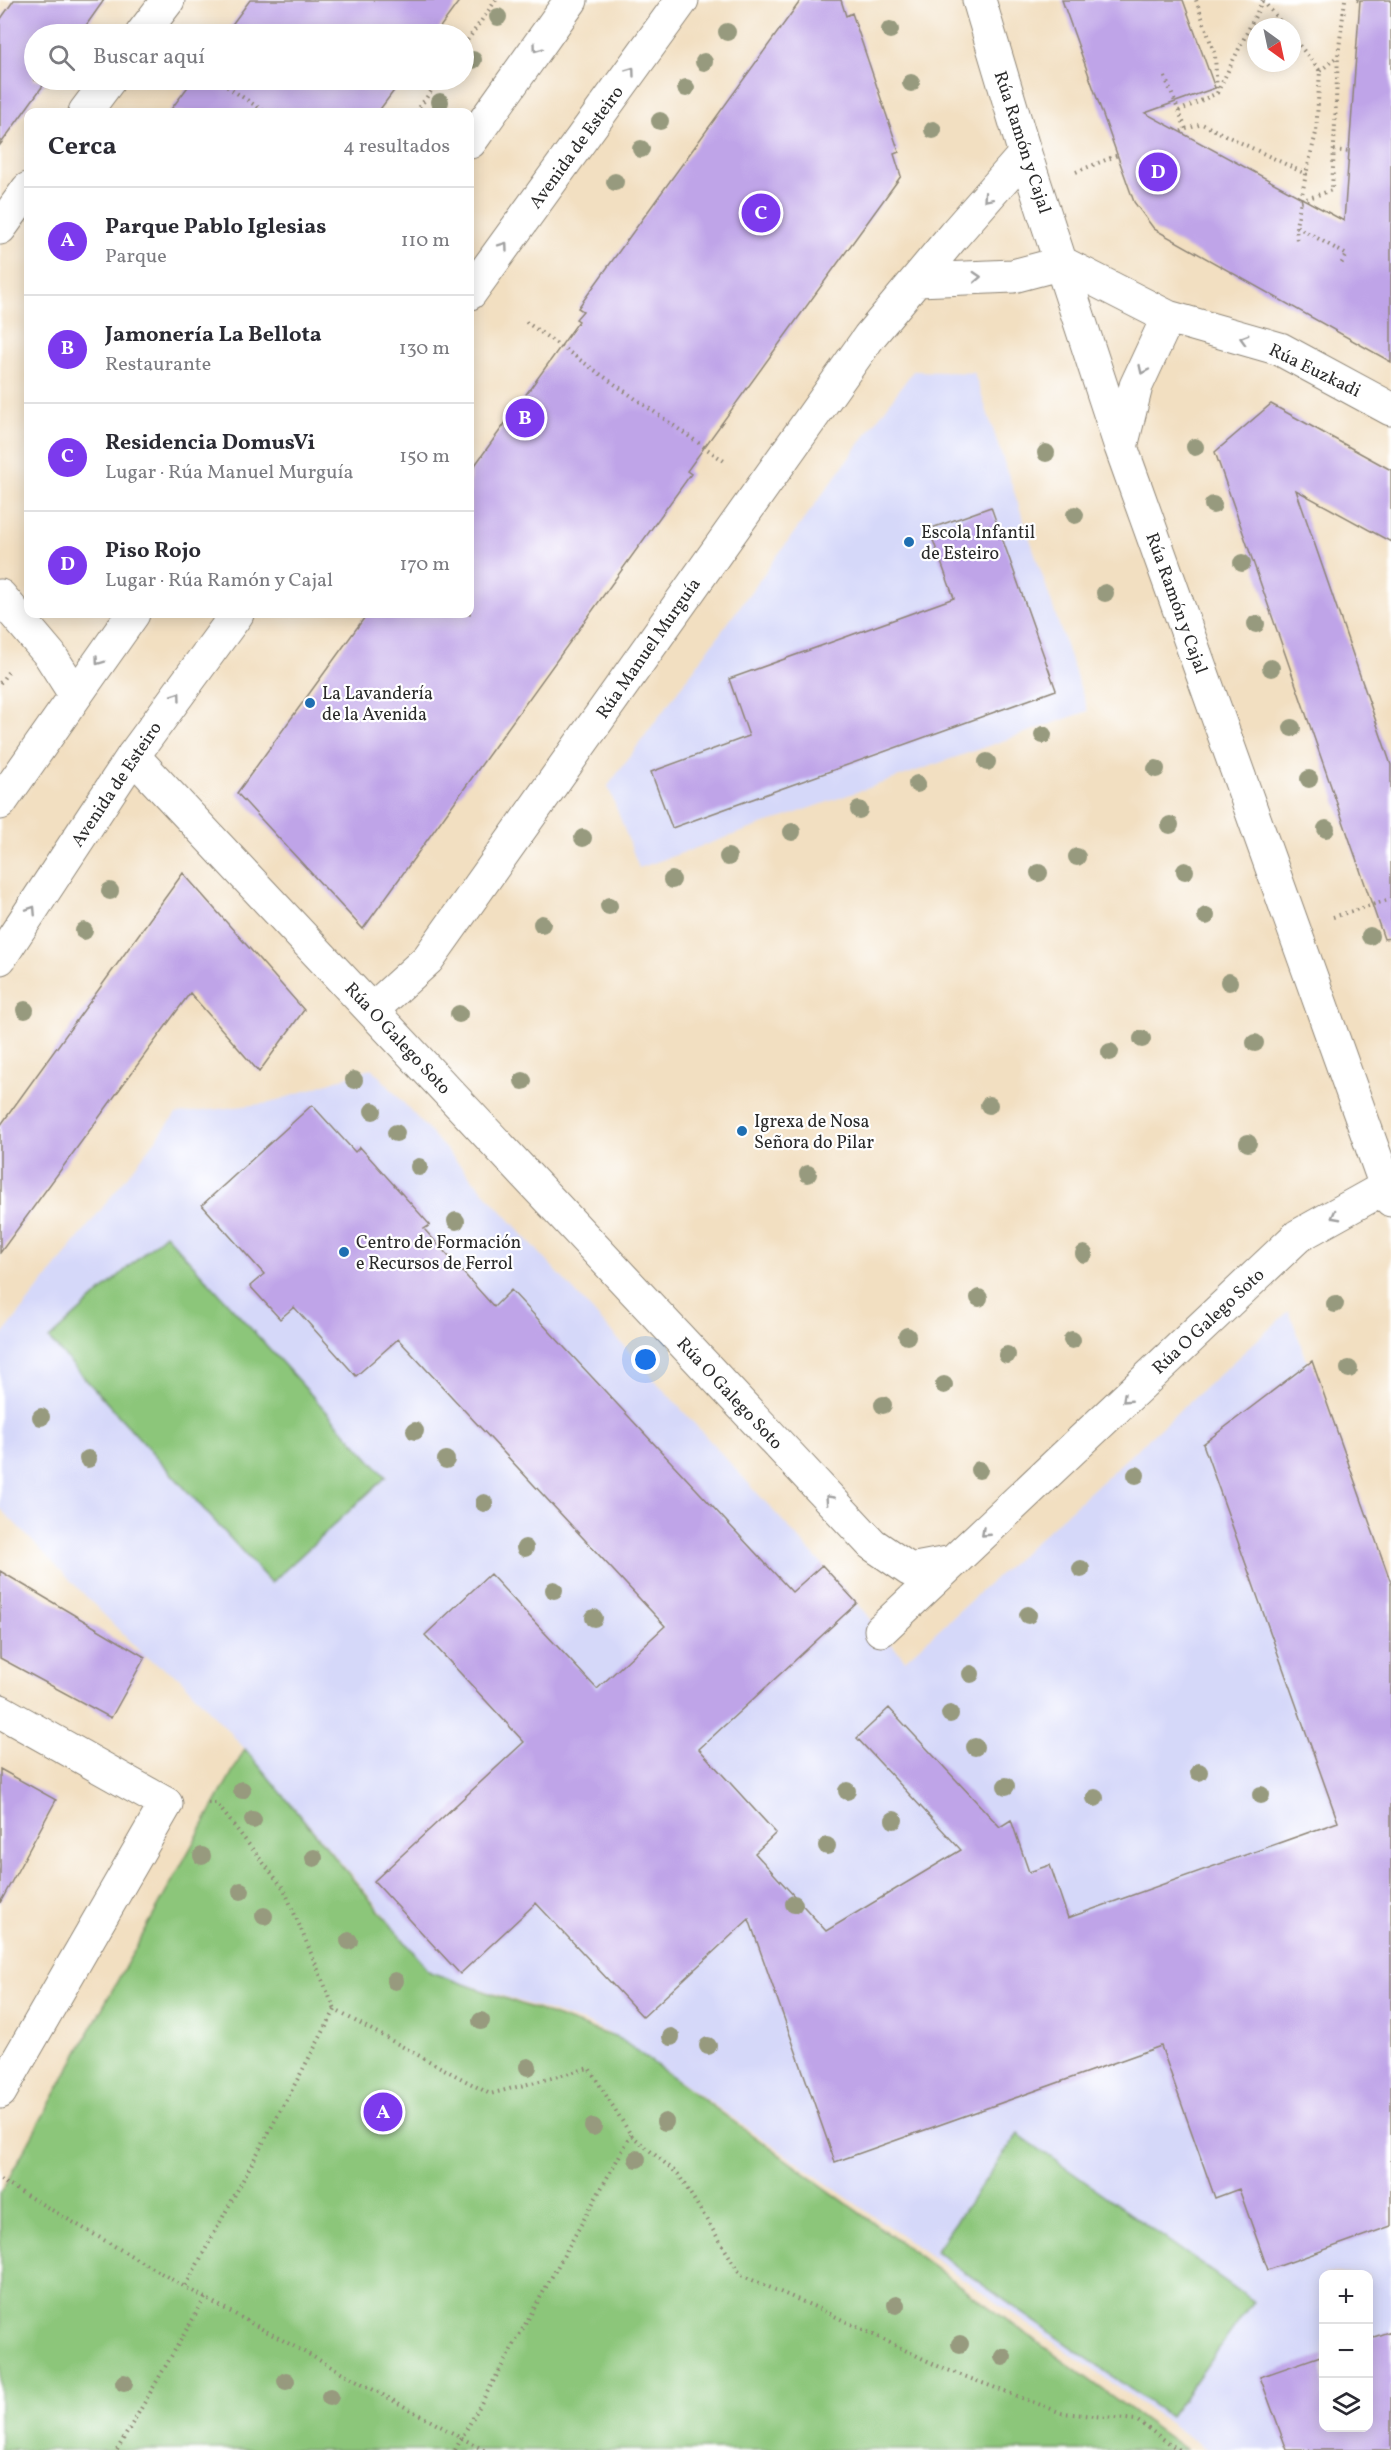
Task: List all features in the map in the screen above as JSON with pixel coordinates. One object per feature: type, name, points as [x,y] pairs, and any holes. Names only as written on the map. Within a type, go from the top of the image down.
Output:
[{"type":"street","points":[[150,24],[168,0]]},
{"type":"street","points":[[474,136],[571,0]]},
{"type":"street","name":"Avenida de Esteiro","points":[[474,287],[682,0]]},
{"type":"street","name":"Rúa Ramón y Cajal","points":[[979,0],[1025,154],[1121,447],[1389,1194]]},
{"type":"street","points":[[88,108],[102,90]]},
{"type":"street","name":"Rúa Manuel Murguía","points":[[372,1010],[428,959],[869,337],[1025,154]]},
{"type":"street","points":[[0,228],[24,195]]},
{"type":"street","points":[[918,280],[1013,276],[1062,263]]},
{"type":"street","name":"Rúa Euzkadi","points":[[1062,263],[1168,317],[1280,349],[1391,409]]},
{"type":"street","points":[[1121,447],[1136,386],[1168,317]]},
{"type":"street","points":[[0,597],[50,655],[75,694]]},
{"type":"street","points":[[0,803],[130,618]]},
{"type":"street","name":"Avenida de Esteiro","points":[[0,958],[134,756],[234,618]]},
{"type":"street","name":"Rúa O Galego Soto","points":[[134,756],[872,1544],[910,1570],[953,1562],[1298,1236],[1389,1194]]},
{"type":"street","points":[[881,1630],[953,1562]]},
{"type":"street","points":[[0,1711],[166,1804],[0,2092]]},
{"type":"path","points":[[474,31],[496,0]]},
{"type":"path","points":[[1196,0],[1215,55],[1217,93]]},
{"type":"path","points":[[1179,111],[1217,93],[1263,0],[1278,18]]},
{"type":"path","points":[[1300,201],[1332,190],[1338,56],[1345,0]]},
{"type":"path","points":[[1297,241],[1296,226],[1300,201],[1316,133],[1320,71],[1301,47]]},
{"type":"path","points":[[1320,71],[1338,56]]},
{"type":"path","points":[[1165,77],[1186,129]]},
{"type":"path","points":[[232,90],[259,108]]},
{"type":"path","points":[[419,108],[432,90]]},
{"type":"path","points":[[1178,133],[1202,124],[1306,174]]},
{"type":"path","points":[[1334,150],[1349,152]]},
{"type":"path","points":[[1296,226],[1347,255],[1341,264]]},
{"type":"path","points":[[526,322],[762,487]]},
{"type":"path","points":[[1295,928],[1391,899]]},
{"type":"path","points":[[166,1804],[216,1803],[284,1889],[334,2010],[490,2094],[589,2068],[632,2135],[678,2174],[741,2275],[822,2310],[940,2367],[1062,2413],[1136,2420],[1179,2450]]},
{"type":"path","points":[[185,2287],[334,2010]]},
{"type":"path","points":[[455,2450],[632,2135]]},
{"type":"path","points":[[0,2180],[185,2287],[484,2450]]},
{"type":"path","points":[[117,2450],[205,2298]]},
{"type":"shaded area","name":"Escola Infantil de Esteiro","points":[[913,371],[974,373],[1088,711],[639,868],[608,786]]},
{"type":"shaded area","points":[[372,1068],[857,1603],[905,1660],[1289,1311],[1391,1593],[1391,2450],[1208,2450],[620,2039],[592,2025],[430,1972],[361,1886],[245,1749],[179,1677],[145,1657],[0,1508],[0,1338],[176,1114],[270,1103]]},
{"type":"green space","points":[[165,1234],[386,1477],[271,1583],[49,1339]]},
{"type":"green space","points":[[245,1749],[430,1972],[620,2039],[1186,2450],[0,2450],[0,2194]]},
{"type":"green space","points":[[1018,2134],[1253,2301],[1170,2417],[935,2251]]},
{"type":"building","points":[[14,0],[104,0],[87,24],[24,24],[24,90],[40,90],[27,108],[24,108],[24,112],[0,145],[0,20]]},
{"type":"building","points":[[250,0],[460,0],[442,24],[232,24]]},
{"type":"building","points":[[801,0],[841,0],[846,16],[852,13],[899,152],[894,154],[901,176],[687,471],[691,474],[363,929],[237,793],[364,618],[474,618],[474,466],[579,321],[576,319],[583,311],[578,308]]},
{"type":"building","points":[[1062,0],[1183,0],[1215,88],[1145,113],[1344,221],[1360,0],[1391,0],[1391,362],[1154,229],[1134,202]]},
{"type":"building","points":[[186,90],[394,90],[381,108],[172,108]]},
{"type":"building","points":[[1271,404],[1391,470],[1391,542],[1296,490],[1391,765],[1391,938],[1384,939],[1215,452]]},
{"type":"building","points":[[991,507],[1056,690],[672,828],[651,772],[749,736],[729,679],[954,598],[929,529]]},
{"type":"building","points":[[183,873],[304,1010],[259,1072],[190,993],[0,1253],[0,1126]]},
{"type":"building","points":[[312,1105],[355,1152],[360,1147],[430,1225],[424,1229],[494,1307],[511,1290],[792,1592],[822,1565],[857,1603],[699,1749],[776,1833],[755,1853],[826,1931],[961,1850],[857,1738],[889,1708],[1000,1827],[1011,1820],[1029,1872],[1050,1865],[1068,1918],[1338,1822],[1203,1444],[1312,1361],[1391,1583],[1391,2226],[1268,2270],[1239,2189],[1215,2198],[1161,2046],[835,2162],[749,1919],[643,2017],[536,1903],[460,1974],[374,1881],[524,1742],[425,1635],[490,1574],[597,1689],[665,1626],[398,1339],[356,1376],[294,1307],[280,1319],[250,1286],[264,1274],[202,1205]]},
{"type":"building","points":[[0,1571],[145,1657],[111,1718],[0,1658]]},
{"type":"building","points":[[0,1769],[56,1800],[0,1903]]},
{"type":"building","points":[[1391,2331],[1391,2450],[1287,2450],[1260,2377],[1319,2356],[1319,2432],[1373,2432],[1373,2337]]},
{"type":"place","name":"Piso Rojo","points":[[1158,172]]},
{"type":"place","name":"Residencia DomusVi","points":[[761,213]]},
{"type":"place","name":"Jamonería La Bellota","points":[[525,418]]},
{"type":"place","name":"Escola Infantil de Esteiro","points":[[909,542]]},
{"type":"place","name":"La Lavandería de la Avenida","points":[[310,703]]},
{"type":"place","name":"Igrexa de Nosa Señora do Pilar","points":[[742,1131]]},
{"type":"place","name":"Centro de Formación e Recursos de Ferrol","points":[[344,1252]]},
{"type":"place","name":"Parque Pablo Iglesias","points":[[383,2112]]}]
